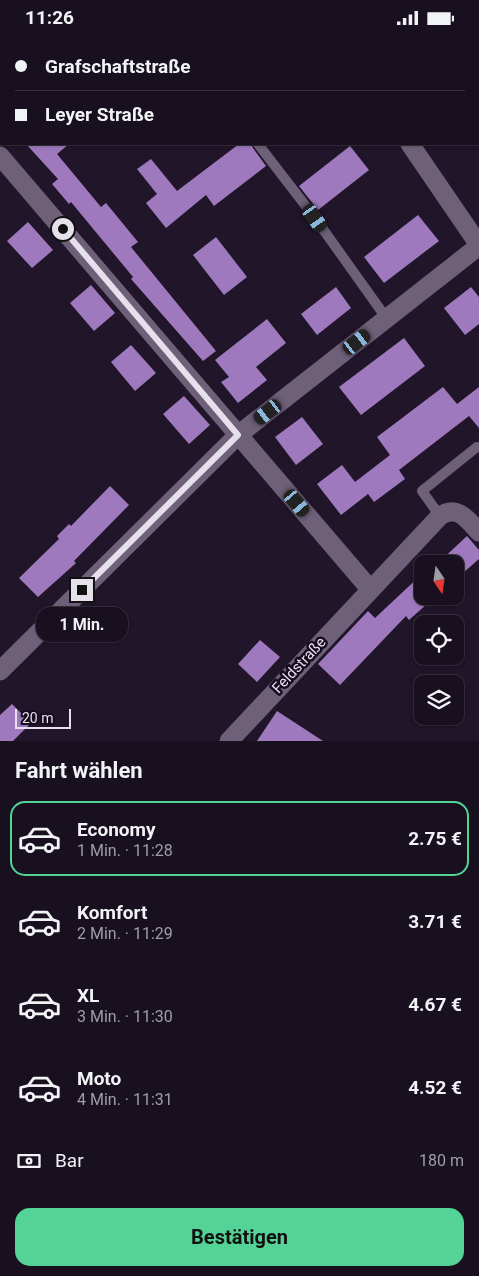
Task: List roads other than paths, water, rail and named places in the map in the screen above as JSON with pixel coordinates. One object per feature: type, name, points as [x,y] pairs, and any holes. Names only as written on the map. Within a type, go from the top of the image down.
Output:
[{"type":"street","points":[[0,671],[238,435],[387,319],[477,237],[411,145]]},
{"type":"street","points":[[0,156],[370,589]]},
{"type":"street","points":[[440,516],[448,511],[457,512],[464,516],[479,532]]},
{"type":"street","name":"Feldstraße","points":[[229,741],[440,516]]},
{"type":"lane","points":[[259,145],[315,218],[387,319]]},
{"type":"lane","points":[[440,516],[422,491],[477,447]]}]
